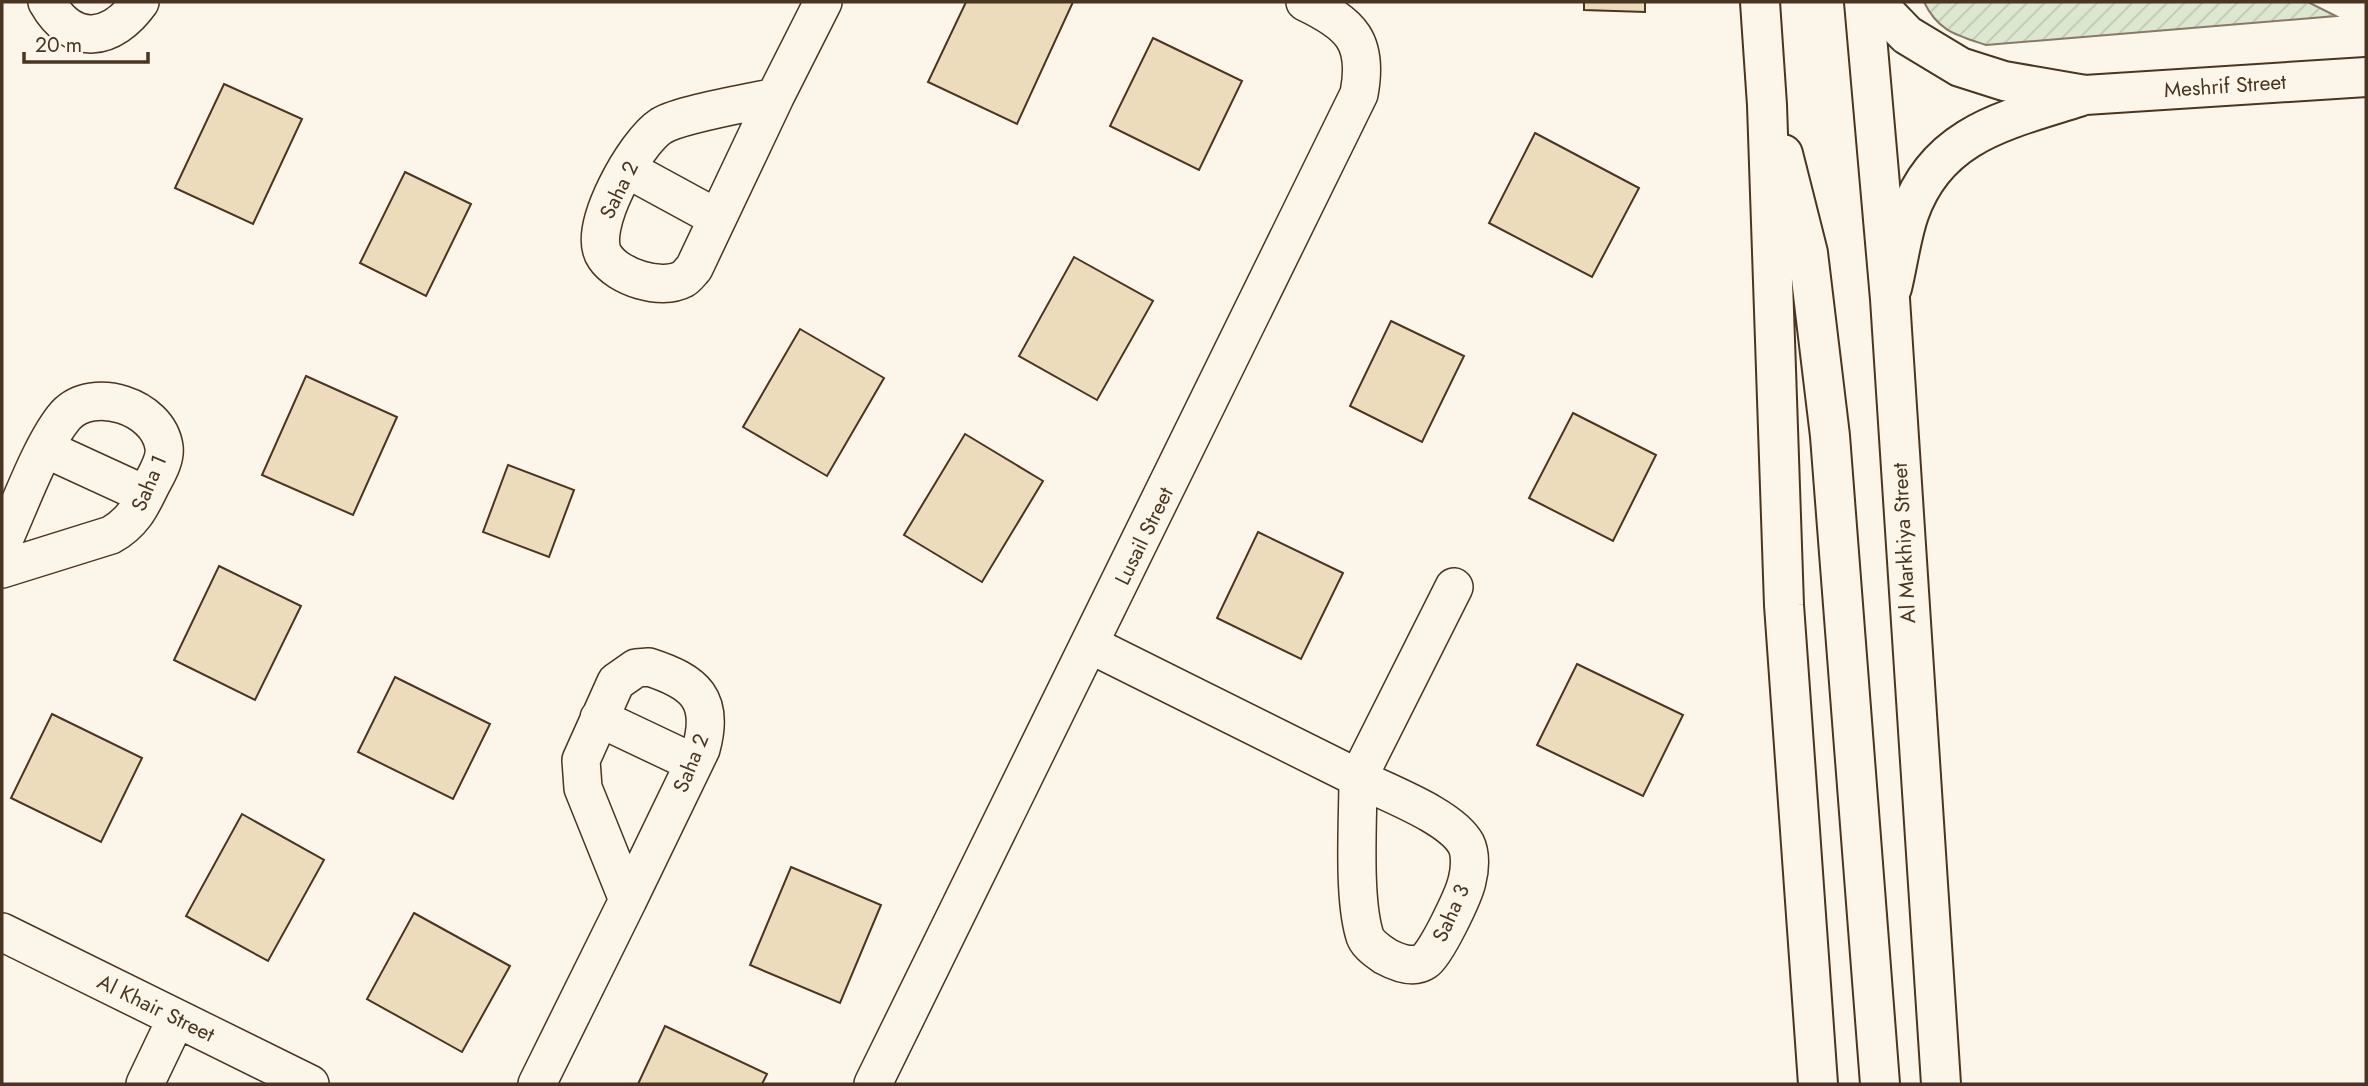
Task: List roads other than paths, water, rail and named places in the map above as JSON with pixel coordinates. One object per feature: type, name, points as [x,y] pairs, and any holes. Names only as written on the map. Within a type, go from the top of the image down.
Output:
[{"type":"main road","points":[[1760,2],[1767,105],[1784,605],[1818,1084]]},
{"type":"main road","name":"Al Markhiya Street","points":[[1864,2],[1890,299],[1941,1084]]},
{"type":"main road","name":"Meshrif Street","points":[[1875,2],[1907,35],[1961,67],[2004,81],[2085,95],[2366,77]]},
{"type":"main road","name":"Meshrif Street","points":[[1890,299],[1909,214],[1929,173],[1964,139],[2007,120],[2085,95]]},
{"type":"main road","points":[[1767,105],[1794,186],[1808,253],[1830,436],[1880,1084]]},
{"type":"street","points":[[47,2],[58,19],[73,30],[94,35],[114,29],[127,20],[140,2]]},
{"type":"street","name":"Saha 2","points":[[775,97],[660,126],[644,142],[627,169],[602,219],[599,239],[604,257],[623,272],[646,281],[666,283],[684,279],[694,268],[823,2]]},
{"type":"street","name":"Lusail Street","points":[[873,1084],[1091,645],[1359,94],[1364,69],[1360,49],[1352,33],[1337,18],[1305,2]]},
{"type":"street","points":[[627,169],[717,218]]},
{"type":"street","name":"Saha 1","points":[[2,544],[46,449],[65,416],[79,404],[98,400],[117,403],[151,422],[161,436],[163,459],[133,520],[111,535],[2,569]]},
{"type":"street","points":[[46,449],[146,495]]},
{"type":"street","name":"Saha 3","points":[[1091,645],[1358,778],[1444,822],[1467,846],[1467,881],[1435,950],[1425,961],[1408,965],[1387,957],[1364,936],[1360,912],[1358,778],[1454,587]]},
{"type":"street","name":"Saha 2","points":[[537,1084],[628,900],[694,763],[705,732],[706,711],[701,696],[692,686],[678,678],[649,667],[636,668],[616,682],[585,746],[580,775],[628,900]]},
{"type":"street","points":[[599,718],[694,763]]},
{"type":"street","name":"Al Khair Street","points":[[2,932],[310,1084]]},
{"type":"street","points":[[145,1084],[176,1019]]}]
